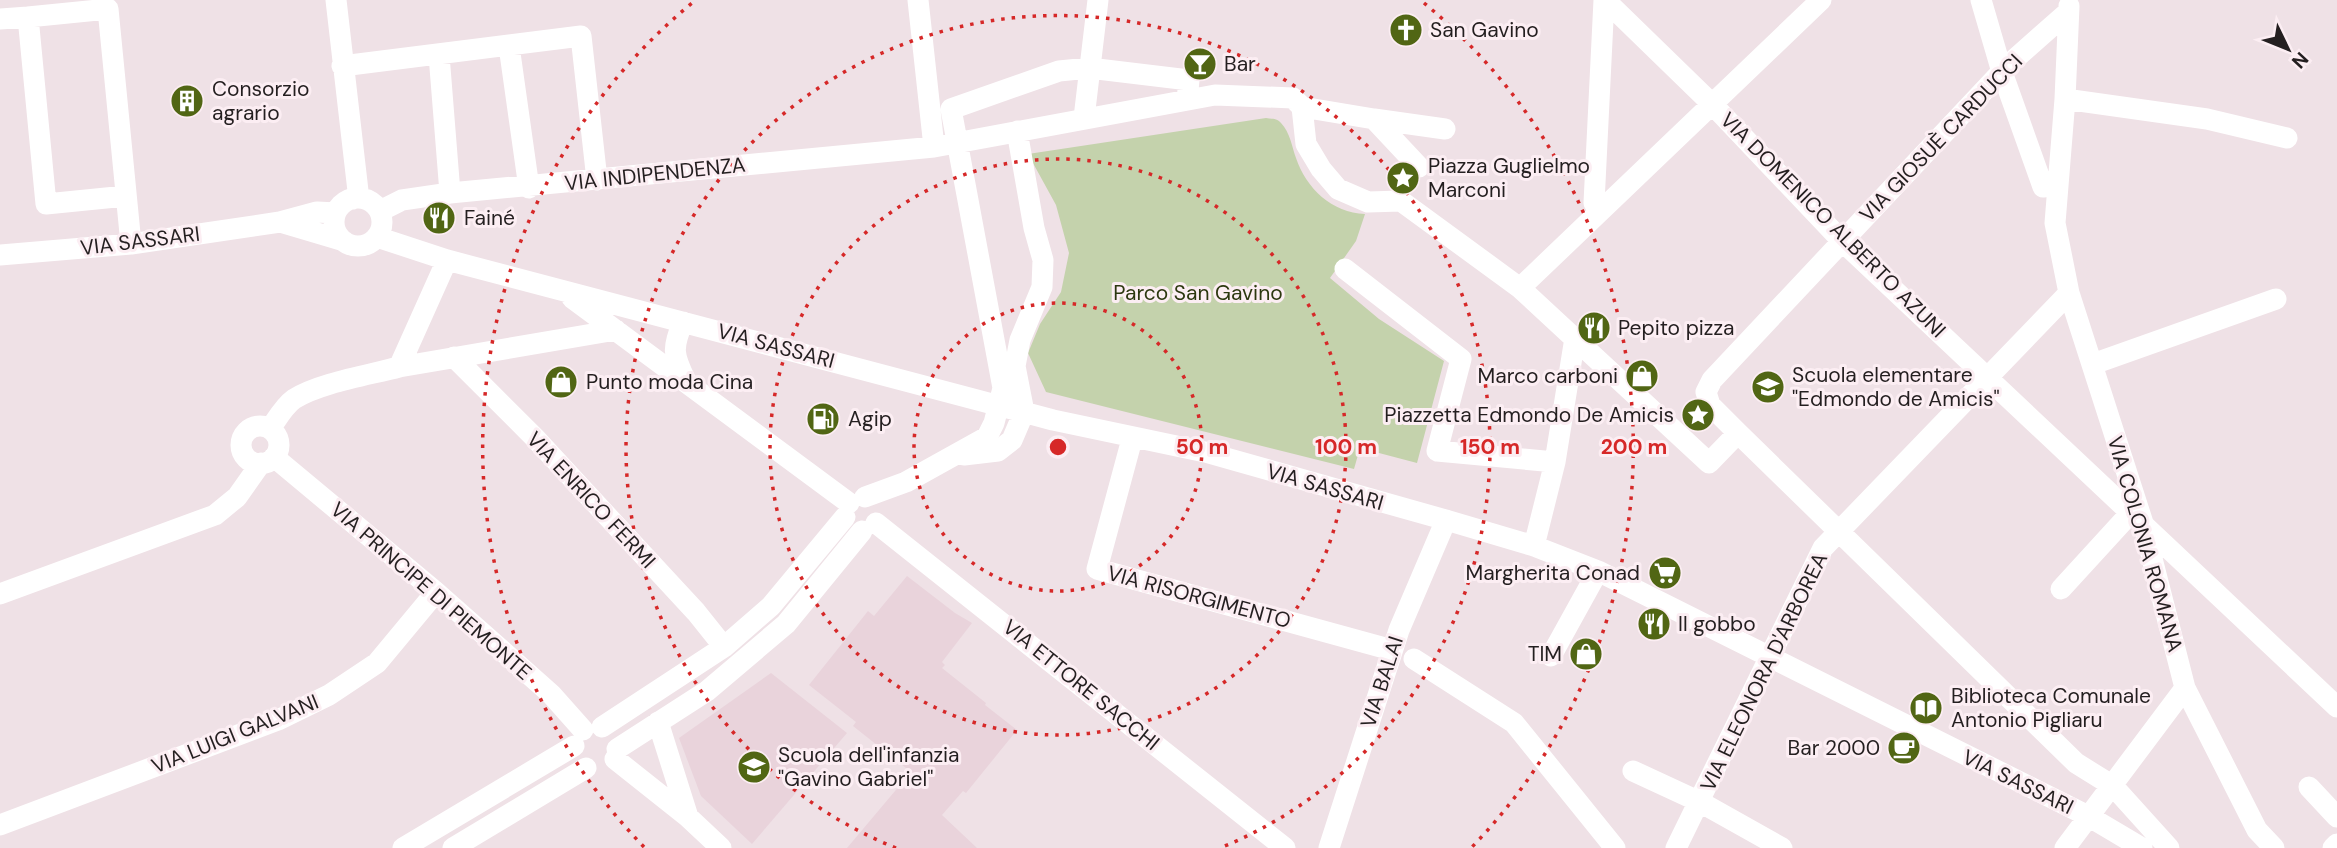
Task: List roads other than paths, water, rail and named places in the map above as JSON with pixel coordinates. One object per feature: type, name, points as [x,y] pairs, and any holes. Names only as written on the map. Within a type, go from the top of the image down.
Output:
[{"type":"street","points":[[336,0],[358,191],[353,199]]},
{"type":"street","points":[[918,0],[934,147]]},
{"type":"street","points":[[1084,118],[1098,0]]},
{"type":"street","points":[[1599,210],[1594,203],[1604,0]]},
{"type":"street","name":"VIA DOMENICO ALBERTO AZUNI","points":[[1604,0],[1713,105],[1842,241],[2137,514],[2337,707]]},
{"type":"street","points":[[1520,288],[1821,0]]},
{"type":"street","points":[[1981,0],[2002,72],[2043,187],[2059,185],[2068,6]]},
{"type":"street","name":"VIA GIOSUÈ CARDUCCI","points":[[1738,433],[1710,405],[1706,393],[1713,380],[2002,72],[2068,6]]},
{"type":"street","points":[[0,19],[108,9],[131,244]]},
{"type":"street","points":[[28,17],[46,204],[126,196]]},
{"type":"street","points":[[342,66],[581,36],[597,180]]},
{"type":"street","points":[[509,46],[529,187]]},
{"type":"street","points":[[439,55],[450,193]]},
{"type":"street","points":[[403,848],[724,648],[771,606],[863,514],[906,482],[987,438],[1003,388],[951,109],[1059,71],[1089,68],[1189,80],[1187,100]]},
{"type":"street","name":"VIA INDIPENDENZA","points":[[380,211],[402,200],[450,193],[934,147],[1215,95],[1293,99],[1301,107]]},
{"type":"street","points":[[2065,99],[2207,119],[2287,138]]},
{"type":"street","points":[[1445,129],[1301,107],[1306,144],[1321,169],[1338,189],[1368,202],[1401,201],[1520,288],[1709,463],[1738,433],[2076,763],[2112,786],[2169,848]]},
{"type":"street","points":[[1374,119],[1419,167]]},
{"type":"street","points":[[953,457],[998,451],[1012,440],[1024,412],[1015,366],[1020,340],[1042,287],[1043,260],[1034,228],[1017,131]]},
{"type":"street","name":"VIA COLONIA ROMANA","points":[[2059,185],[2055,223],[2069,293],[2093,364],[2185,688],[2257,830],[2274,848]]},
{"type":"street","points":[[344,241],[335,228],[336,213],[346,201],[353,199],[369,200],[380,211],[382,225],[377,237]]},
{"type":"street","name":"VIA SASSARI","points":[[0,255],[131,244],[280,222],[317,212],[336,213]]},
{"type":"street","name":"VIA SASSARI","points":[[280,222],[358,246],[372,242],[377,237],[447,260],[1024,412],[1132,439],[1205,452],[1534,546],[1598,571],[2088,816],[2136,845]]},
{"type":"street","points":[[399,367],[447,260]]},
{"type":"street","points":[[1345,269],[1461,359],[1437,451],[1555,462]]},
{"type":"street","name":"VIA ETTORE SACCHI","points":[[562,290],[863,514],[1285,848]]},
{"type":"street","name":"VIA ELEONORA D'ARBOREA","points":[[1676,848],[1823,548],[2069,293]]},
{"type":"street","points":[[2093,364],[2276,299]]},
{"type":"street","points":[[270,429],[282,410],[294,400],[317,389],[399,367],[616,330],[623,306]]},
{"type":"street","points":[[683,321],[674,343],[675,358],[685,381]]},
{"type":"street","points":[[1534,546],[1555,462],[1575,338]]},
{"type":"street","name":"VIA ENRICO FERMI","points":[[454,357],[535,438],[696,612],[724,648]]},
{"type":"street","points":[[0,594],[215,515],[242,491],[267,460],[278,445],[275,433],[270,429],[257,426],[251,428],[242,437],[244,455],[254,463],[267,460]]},
{"type":"street","name":"VIA RISORGIMENTO","points":[[1132,439],[1097,569],[1392,650]]},
{"type":"street","name":"VIA PRINCIPE DI PIEMONTE","points":[[267,460],[436,592],[551,694],[586,734]]},
{"type":"street","points":[[586,734],[576,759],[586,768],[605,768],[616,754],[658,722],[726,676],[786,624],[863,514]]},
{"type":"street","points":[[2061,589],[2137,514]]},
{"type":"street","name":"VIA BALAI","points":[[1329,848],[1392,650],[1446,520]]},
{"type":"street","points":[[1551,656],[1598,571]]},
{"type":"street","name":"VIA LUIGI GALVANI","points":[[0,825],[278,720],[329,695],[377,663],[436,592]]},
{"type":"street","points":[[1414,659],[1514,723],[1615,848]]},
{"type":"street","points":[[2065,848],[2185,688]]},
{"type":"street","points":[[658,722],[688,817]]},
{"type":"street","points":[[586,734],[613,735],[616,754],[721,848]]},
{"type":"street","points":[[453,848],[586,768]]},
{"type":"street","points":[[1633,771],[1700,802],[1782,848]]},
{"type":"street","points":[[2309,787],[2337,817]]},
{"type":"street","points":[[2136,845],[2145,822]]},
{"type":"street","points":[[2333,848],[2337,844]]},
{"type":"place","name":"San Gavino","points":[[1406,30]]},
{"type":"place","name":"Bar","points":[[1200,64]]},
{"type":"place","name":"Consorzio agrario","points":[[187,101]]},
{"type":"place","name":"Piazza Guglielmo Marconi","points":[[1403,178]]},
{"type":"place","name":"Fainé","points":[[439,218]]},
{"type":"place","name":"Pepito pizza","points":[[1594,328]]},
{"type":"place","name":"Marco carboni","points":[[1642,376]]},
{"type":"place","name":"Punto moda Cina","points":[[561,382]]},
{"type":"place","name":"Scuola elementare \"Edmondo de Amicis\"","points":[[1768,387]]},
{"type":"place","name":"Piazzetta Edmondo De Amicis","points":[[1698,415]]},
{"type":"place","name":"Agip","points":[[823,419]]},
{"type":"place","name":"Margherita Conad","points":[[1665,573]]},
{"type":"place","name":"Il gobbo","points":[[1654,624]]},
{"type":"place","name":"TIM","points":[[1586,654]]},
{"type":"place","name":"Biblioteca Comunale Antonio Pigliaru","points":[[1926,708]]},
{"type":"place","name":"Bar 2000","points":[[1904,748]]},
{"type":"place","name":"Scuola dell'infanzia \"Gavino Gabriel\"","points":[[754,767]]},
{"type":"park label","name":"Parco San Gavino","points":[[1198,293]]}]
